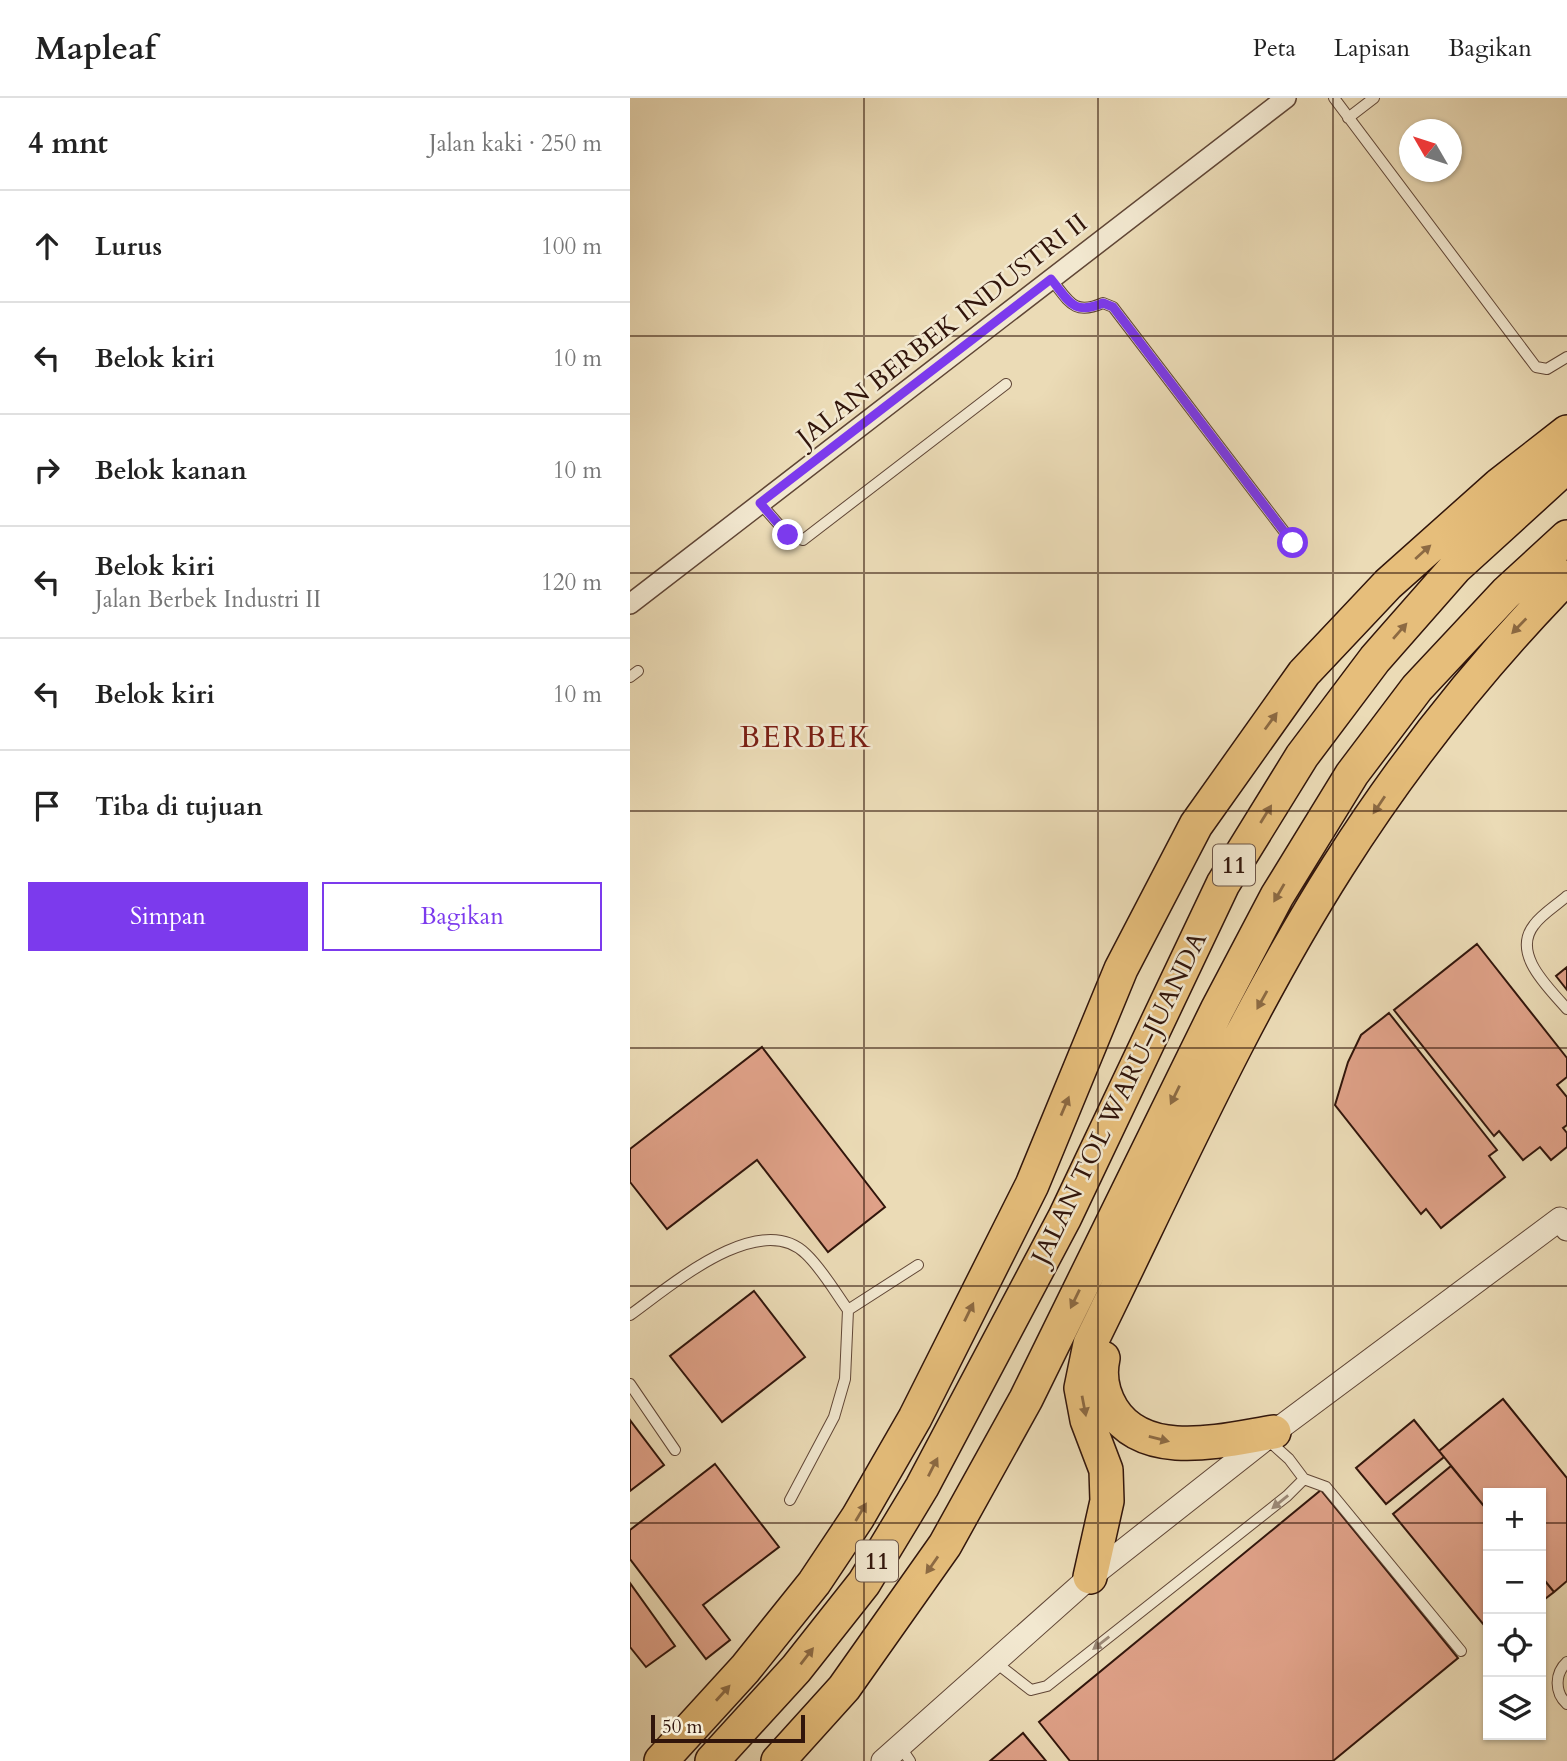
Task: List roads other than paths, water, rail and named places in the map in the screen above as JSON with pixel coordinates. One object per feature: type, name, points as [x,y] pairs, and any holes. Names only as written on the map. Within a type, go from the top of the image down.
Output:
[{"type":"highway","points":[[661,1761],[745,1669],[814,1583],[858,1517],[915,1419],[1032,1185],[1121,969],[1196,825],[1304,673],[1388,584],[1499,485],[1567,432]]},
{"type":"highway","name":"JALAN TOL WARU–JUANDA","points":[[712,1761],[796,1670],[864,1583],[922,1487],[1001,1333],[1065,1217],[1223,884],[1302,756],[1375,659],[1455,568],[1567,466]]},
{"type":"highway","name":"JALAN TOL WARU–JUANDA","points":[[778,1761],[844,1688],[945,1545],[1026,1399],[1217,1010],[1277,896],[1352,774],[1417,688],[1506,593],[1567,537]]},
{"type":"highway","points":[[1090,1577],[1107,1502],[1106,1470],[1087,1420],[1081,1388],[1090,1345],[1220,1082],[1303,924],[1338,866],[1396,780],[1506,639],[1567,577]]},
{"type":"highway","points":[[1220,1082],[1195,1166],[1102,1361],[1102,1382],[1106,1399],[1116,1416],[1134,1432],[1163,1441],[1209,1442],[1270,1435]]},
{"type":"street","name":"JALAN BERBEK INDUSTRI II","points":[[630,604],[1286,98]]},
{"type":"street","points":[[898,1756],[995,1661],[1090,1577],[1270,1435],[1565,1221]]},
{"type":"lane","points":[[1334,98],[1536,367],[1547,369],[1567,357]]},
{"type":"lane","points":[[1348,118],[1374,98]]},
{"type":"lane","points":[[1051,279],[1076,307],[1087,310],[1103,303],[1113,307],[1293,543]]},
{"type":"lane","points":[[760,503],[788,535],[803,540],[1006,384]]},
{"type":"lane","points":[[1567,896],[1533,926],[1525,943],[1530,961],[1567,1009]]},
{"type":"lane","points":[[630,1315],[712,1256],[754,1241],[786,1243],[805,1252],[848,1310],[845,1379],[834,1417],[790,1500]]},
{"type":"lane","points":[[848,1310],[918,1265]]},
{"type":"lane","points":[[630,1384],[675,1450]]},
{"type":"lane","points":[[1270,1435],[1304,1479],[1326,1487],[1461,1651]]},
{"type":"lane","points":[[995,1661],[1031,1690],[1047,1686],[1287,1496],[1304,1479]]},
{"type":"lane","points":[[1567,1662],[1560,1668],[1557,1685],[1567,1704]]},
{"type":"district","name":"BERBEK","points":[[806,737]]}]
